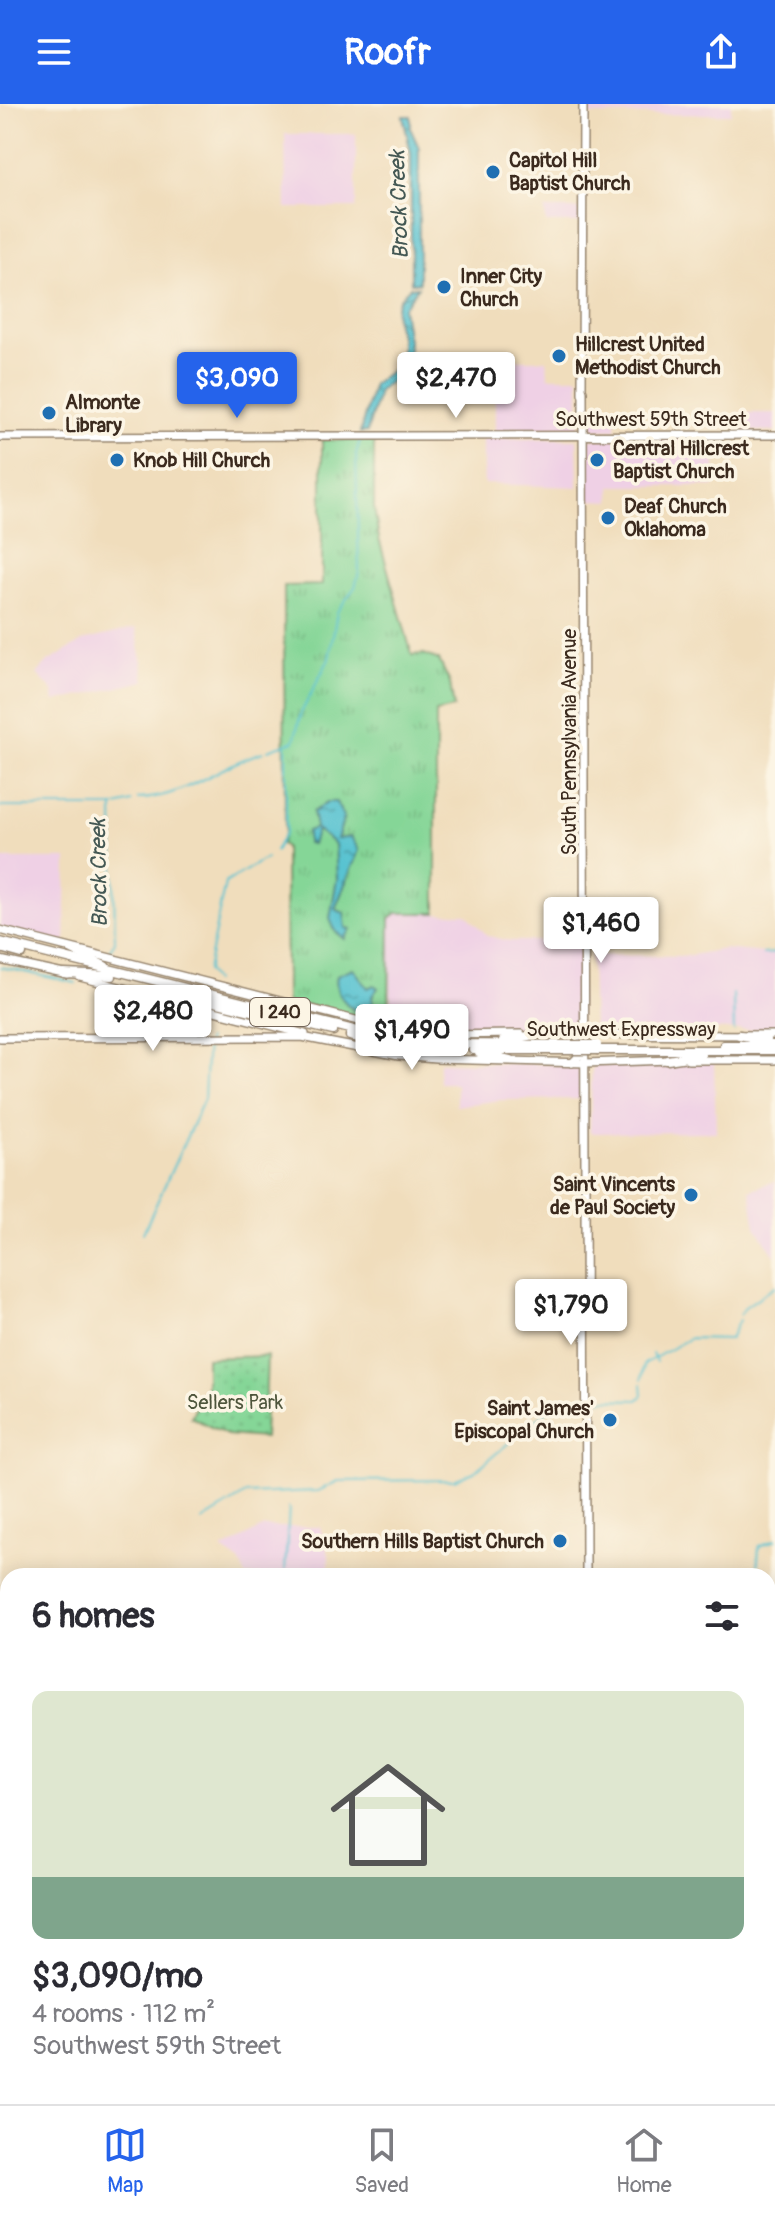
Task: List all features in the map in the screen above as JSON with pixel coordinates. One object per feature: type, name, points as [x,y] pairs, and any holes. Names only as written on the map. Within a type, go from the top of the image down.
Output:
[{"type":"highway","name":"Southwest Expressway","points":[[0,945],[372,1041],[471,1050],[775,1046]]},
{"type":"highway","points":[[70,949],[114,974]]},
{"type":"highway","points":[[64,974],[114,974]]},
{"type":"highway","name":"Southwest Expressway","points":[[114,974],[373,1036],[423,1043],[575,1048]]},
{"type":"highway","points":[[485,1045],[538,1034]]},
{"type":"highway","points":[[739,1035],[775,1046]]},
{"type":"highway","name":"Southwest Expressway","points":[[598,1047],[719,1050],[775,1046]]},
{"type":"highway","points":[[471,1050],[510,1060]]},
{"type":"highway","points":[[667,1060],[719,1050]]},
{"type":"main road","name":"South Pennsylvania Avenue","points":[[583,104],[586,1568]]},
{"type":"main road","name":"Southwest 59th Street","points":[[0,437],[775,435]]},
{"type":"main road","points":[[1,930],[318,1012],[416,1033],[775,1035]]},
{"type":"main road","points":[[0,960],[399,1056],[572,1063],[775,1060]]},
{"type":"main road","points":[[572,1032],[580,1039],[580,1055],[572,1063]]},
{"type":"main road","points":[[599,1032],[593,1040],[593,1056],[599,1062]]},
{"type":"main road","points":[[0,1038],[319,1038]]},
{"type":"shaded area","points":[[587,104],[731,104],[731,114],[587,115]]},
{"type":"shaded area","points":[[285,134],[356,134],[356,208],[286,208]]},
{"type":"shaded area","points":[[545,209],[580,209],[580,223],[546,223]]},
{"type":"shaded area","points":[[470,360],[547,360],[548,377],[579,377],[579,432],[495,432],[495,395],[470,395]]},
{"type":"shaded area","points":[[737,413],[775,413],[775,431],[737,431]]},
{"type":"shaded area","points":[[616,414],[616,429],[587,429],[587,415]]},
{"type":"shaded area","points":[[715,437],[715,486],[611,486],[611,501],[588,500],[588,439]]},
{"type":"shaded area","points":[[482,438],[577,439],[578,487],[484,484]]},
{"type":"shaded area","points":[[136,628],[145,681],[55,702],[53,691],[37,674],[48,662],[83,641]]},
{"type":"shaded area","points":[[0,859],[67,859],[65,946],[0,927]]},
{"type":"shaded area","points":[[397,913],[466,914],[488,936],[511,941],[552,941],[571,922],[580,922],[580,1024],[575,1029],[448,1032],[391,1026],[390,918]]},
{"type":"shaded area","points":[[724,949],[775,954],[775,1030],[593,1029],[591,955],[686,956]]},
{"type":"shaded area","points":[[439,1062],[579,1065],[581,1099],[500,1100],[456,1106],[456,1083],[439,1083]]},
{"type":"shaded area","points":[[714,1062],[716,1132],[590,1133],[592,1070],[596,1065]]},
{"type":"shaded area","points":[[775,1181],[775,1256],[756,1227],[750,1190]]},
{"type":"shaded area","points":[[264,1527],[320,1527],[329,1555],[328,1568],[242,1568],[239,1561],[222,1550]]},
{"type":"green space","points":[[322,440],[374,440],[374,508],[379,539],[412,655],[424,654],[439,660],[450,683],[454,708],[436,712],[436,913],[397,913],[390,918],[389,1026],[324,1009],[324,1006],[321,1009],[286,1002],[285,847],[281,844],[285,831],[284,586],[322,585]]},
{"type":"green space","name":"Sellers Park","points":[[267,1356],[264,1438],[227,1435],[191,1417],[206,1386],[206,1358]]},
{"type":"water","name":"Brock Creek","points":[[403,116],[411,116],[411,130],[419,148],[419,283],[411,283],[411,153]]},
{"type":"water","name":"Brock Creek","points":[[410,287],[418,287],[403,308],[409,348],[407,363],[400,374],[379,390],[367,432],[360,433],[373,384],[392,370],[400,358],[395,314],[401,297]]},
{"type":"water","points":[[327,802],[336,802],[344,818],[337,839],[351,837],[359,850],[335,909],[344,913],[346,928],[351,929],[345,939],[335,931],[330,918],[337,879],[335,844],[317,830],[312,844],[307,843],[307,831],[316,828],[313,812]]},
{"type":"water","points":[[353,968],[368,988],[374,985],[378,988],[372,996],[375,1021],[353,1009],[338,991],[337,975]]},
{"type":"waterway","points":[[402,375],[405,390],[425,389],[426,392]]},
{"type":"waterway","name":"Brock Creek","points":[[268,750],[294,741],[301,713],[329,659],[337,612],[355,587],[359,572],[356,454],[360,440]]},
{"type":"waterway","points":[[275,851],[286,831],[286,746]]},
{"type":"waterway","name":"Brock Creek","points":[[138,799],[187,787],[263,752]]},
{"type":"waterway","points":[[0,807],[113,807],[132,802]]},
{"type":"waterway","name":"Brock Creek","points":[[106,955],[115,942],[113,807]]},
{"type":"waterway","points":[[214,982],[207,971],[225,883],[266,858]]},
{"type":"waterway","points":[[763,954],[775,953]]},
{"type":"waterway","name":"Brock Creek","points":[[0,967],[76,983]]},
{"type":"waterway","points":[[101,1033],[115,1012],[119,991]]},
{"type":"waterway","points":[[733,994],[734,1031]]},
{"type":"waterway","points":[[143,1233],[204,1099],[207,1040]]},
{"type":"waterway","points":[[740,1315],[745,1307],[775,1286]]},
{"type":"waterway","points":[[642,1379],[644,1364],[690,1338],[730,1339],[739,1320]]},
{"type":"waterway","points":[[652,1354],[656,1362]]},
{"type":"waterway","points":[[589,1399],[638,1400],[643,1395],[642,1384]]},
{"type":"waterway","points":[[202,1521],[246,1494],[318,1491],[338,1481],[454,1480],[474,1472],[560,1400],[582,1399]]},
{"type":"waterway","points":[[285,1568],[289,1508]]},
{"type":"waterway","points":[[758,1568],[759,1546],[775,1540]]},
{"type":"place","name":"Capitol Hill Baptist Church","points":[[493,172]]},
{"type":"place","name":"Inner City Church","points":[[444,287]]},
{"type":"place","name":"Hillcrest United Methodist Church","points":[[559,356]]},
{"type":"place","name":"Almonte Library","points":[[49,413]]},
{"type":"place","name":"Knob Hill Church","points":[[117,460]]},
{"type":"place","name":"Central Hillcrest Baptist Church","points":[[597,460]]},
{"type":"place","name":"Deaf Church Oklahoma","points":[[608,518]]},
{"type":"place","name":"Saint Vincents de Paul Society","points":[[691,1195]]},
{"type":"place","name":"Saint James' Episcopal Church","points":[[610,1420]]},
{"type":"place","name":"Southern Hills Baptist Church","points":[[560,1541]]}]
